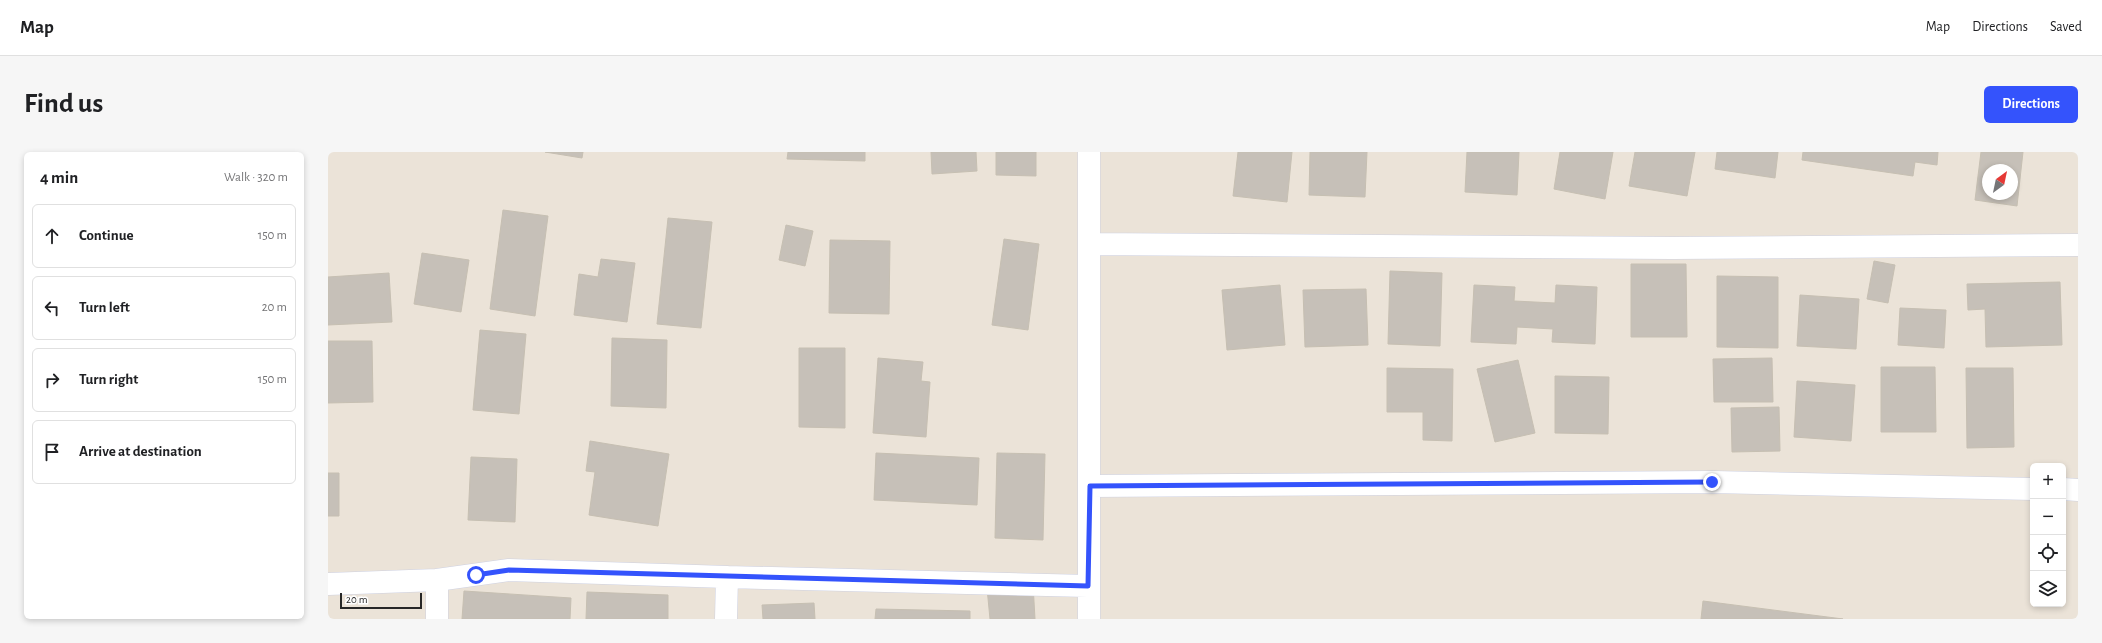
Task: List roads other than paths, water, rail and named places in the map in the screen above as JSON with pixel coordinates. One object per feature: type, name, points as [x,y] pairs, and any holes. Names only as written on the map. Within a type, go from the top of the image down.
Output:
[{"type":"street","points":[[1089,152],[1089,619]]},
{"type":"street","points":[[1089,244],[1664,248],[2078,245]]},
{"type":"street","points":[[1090,486],[1712,482],[2030,489]]},
{"type":"street","points":[[2066,490],[2078,490]]},
{"type":"street","points":[[328,584],[437,580],[509,570],[1088,586]]},
{"type":"street","points":[[726,619],[727,576]]},
{"type":"street","points":[[437,580],[437,619]]}]
